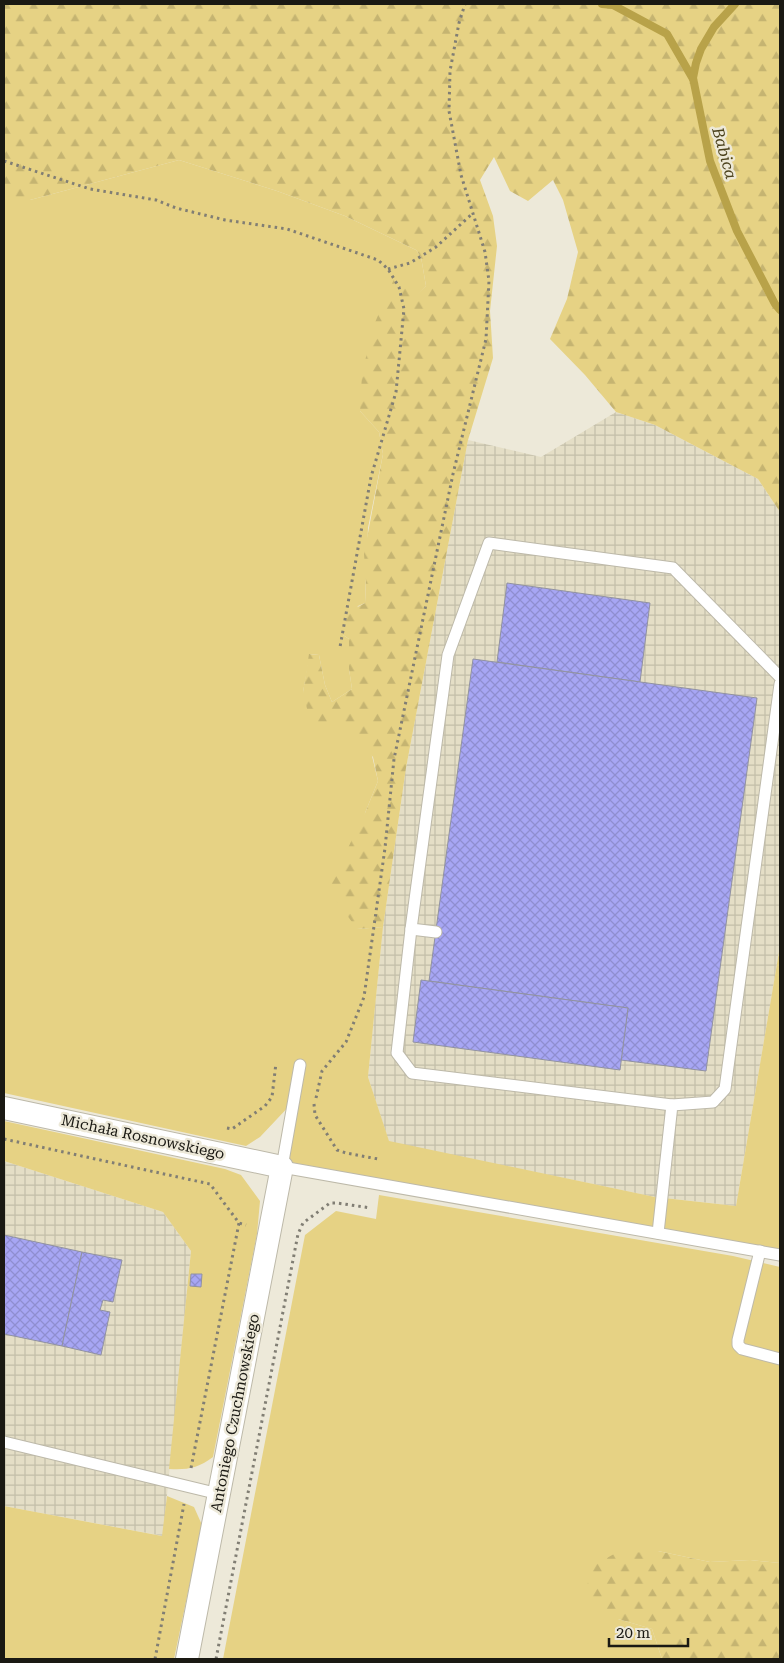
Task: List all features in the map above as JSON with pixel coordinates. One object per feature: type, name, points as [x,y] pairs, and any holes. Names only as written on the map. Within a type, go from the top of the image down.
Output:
[{"type":"street","name":"Michała Rosnowskiego","points":[[4,1108],[282,1167]]},
{"type":"street","name":"Antoniego Czuchnowskiego","points":[[187,1659],[282,1167]]},
{"type":"lane","points":[[780,676],[673,568],[489,543],[448,655],[411,929],[397,1053],[412,1073],[672,1105],[713,1102],[725,1089],[780,684]]},
{"type":"lane","points":[[411,929],[436,932]]},
{"type":"lane","points":[[300,1065],[282,1167],[780,1254]]},
{"type":"lane","points":[[658,1233],[672,1105]]},
{"type":"lane","points":[[760,1251],[738,1345],[742,1349],[780,1359]]},
{"type":"lane","points":[[4,1442],[219,1494]]},
{"type":"path","points":[[378,1159],[337,1150],[315,1115],[314,1106],[322,1071],[346,1042],[364,996],[385,848],[394,758],[453,474],[486,339],[489,281],[485,252],[461,175],[449,111],[450,71],[459,23],[465,4]]},
{"type":"path","points":[[4,161],[90,189],[156,200],[176,208],[224,220],[287,229],[378,260],[388,269],[399,287],[404,310],[396,392],[371,477],[340,647]]},
{"type":"path","points":[[388,269],[410,263],[436,247],[472,214]]},
{"type":"path","points":[[222,1128],[232,1129],[265,1106],[272,1096],[276,1063]]},
{"type":"path","points":[[4,1139],[210,1184],[239,1223],[155,1659]]},
{"type":"path","points":[[216,1659],[298,1234],[303,1223],[330,1203],[371,1208]]},
{"type":"shaded area","points":[[616,412],[655,425],[758,479],[780,512],[780,946],[736,1206],[655,1197],[389,1142],[368,1077],[383,927],[406,768],[468,440],[541,457]]},
{"type":"shaded area","points":[[4,1161],[163,1212],[191,1251],[163,1536],[4,1506]]},
{"type":"green space","points":[[4,4],[780,4],[780,512],[758,479],[655,425],[616,412],[585,375],[550,339],[567,299],[578,252],[563,200],[553,180],[528,201],[510,191],[494,157],[480,180],[493,216],[497,246],[490,311],[493,358],[468,440],[406,768],[383,927],[357,929],[328,889],[365,813],[378,781],[373,757],[343,727],[310,721],[303,692],[309,654],[319,655],[325,685],[332,702],[352,689],[349,669],[349,639],[343,635],[333,620],[365,603],[364,554],[383,454],[379,432],[360,411],[362,374],[373,327],[395,277],[408,278],[416,295],[426,286],[421,257],[416,250],[345,216],[277,191],[179,160],[30,200],[4,200]]},
{"type":"green space","points":[[179,160],[277,191],[345,216],[416,250],[421,257],[426,286],[416,296],[360,411],[379,432],[383,454],[368,528],[365,603],[358,606],[343,635],[349,639],[349,669],[352,689],[332,702],[325,685],[319,655],[310,654],[303,692],[366,731],[378,781],[365,813],[357,929],[383,927],[368,1077],[389,1141],[655,1197],[736,1206],[780,946],[780,1255],[282,1167],[293,1102],[260,1137],[246,1146],[4,1093],[4,200],[30,200]]},
{"type":"green space","points":[[4,1121],[225,1169],[241,1175],[260,1201],[257,1234],[213,1457],[208,1461],[193,1468],[169,1469],[191,1251],[163,1212],[4,1161]]},
{"type":"green space","points":[[379,1195],[733,1256],[780,1267],[780,1563],[750,1560],[710,1562],[658,1551],[618,1619],[652,1629],[662,1659],[223,1659],[305,1235],[336,1211],[376,1219]]},
{"type":"green space","points":[[167,1496],[194,1507],[202,1525],[174,1659],[4,1659],[4,1506],[162,1536]]},
{"type":"green space","points":[[658,1551],[710,1562],[750,1560],[780,1563],[780,1659],[662,1659],[652,1629],[618,1619],[585,1597],[591,1567],[614,1554]]},
{"type":"building","points":[[507,583],[650,603],[640,682],[497,662]]},
{"type":"building","points":[[473,659],[757,698],[706,1071],[621,1060],[628,1008],[429,981]]},
{"type":"building","points":[[421,980],[628,1008],[620,1070],[413,1042]]},
{"type":"building","points":[[4,1235],[82,1252],[62,1346],[4,1334]]},
{"type":"building","points":[[82,1252],[122,1260],[113,1302],[103,1300],[100,1310],[110,1312],[101,1355],[62,1346]]},
{"type":"building","points":[[191,1274],[202,1274],[201,1287],[190,1286]]},
{"type":"waterway","points":[[602,4],[613,5],[667,34],[693,79]]},
{"type":"waterway","name":"Babica","points":[[735,4],[714,27],[701,49],[693,78],[710,161],[737,231],[775,304],[780,310]]}]
